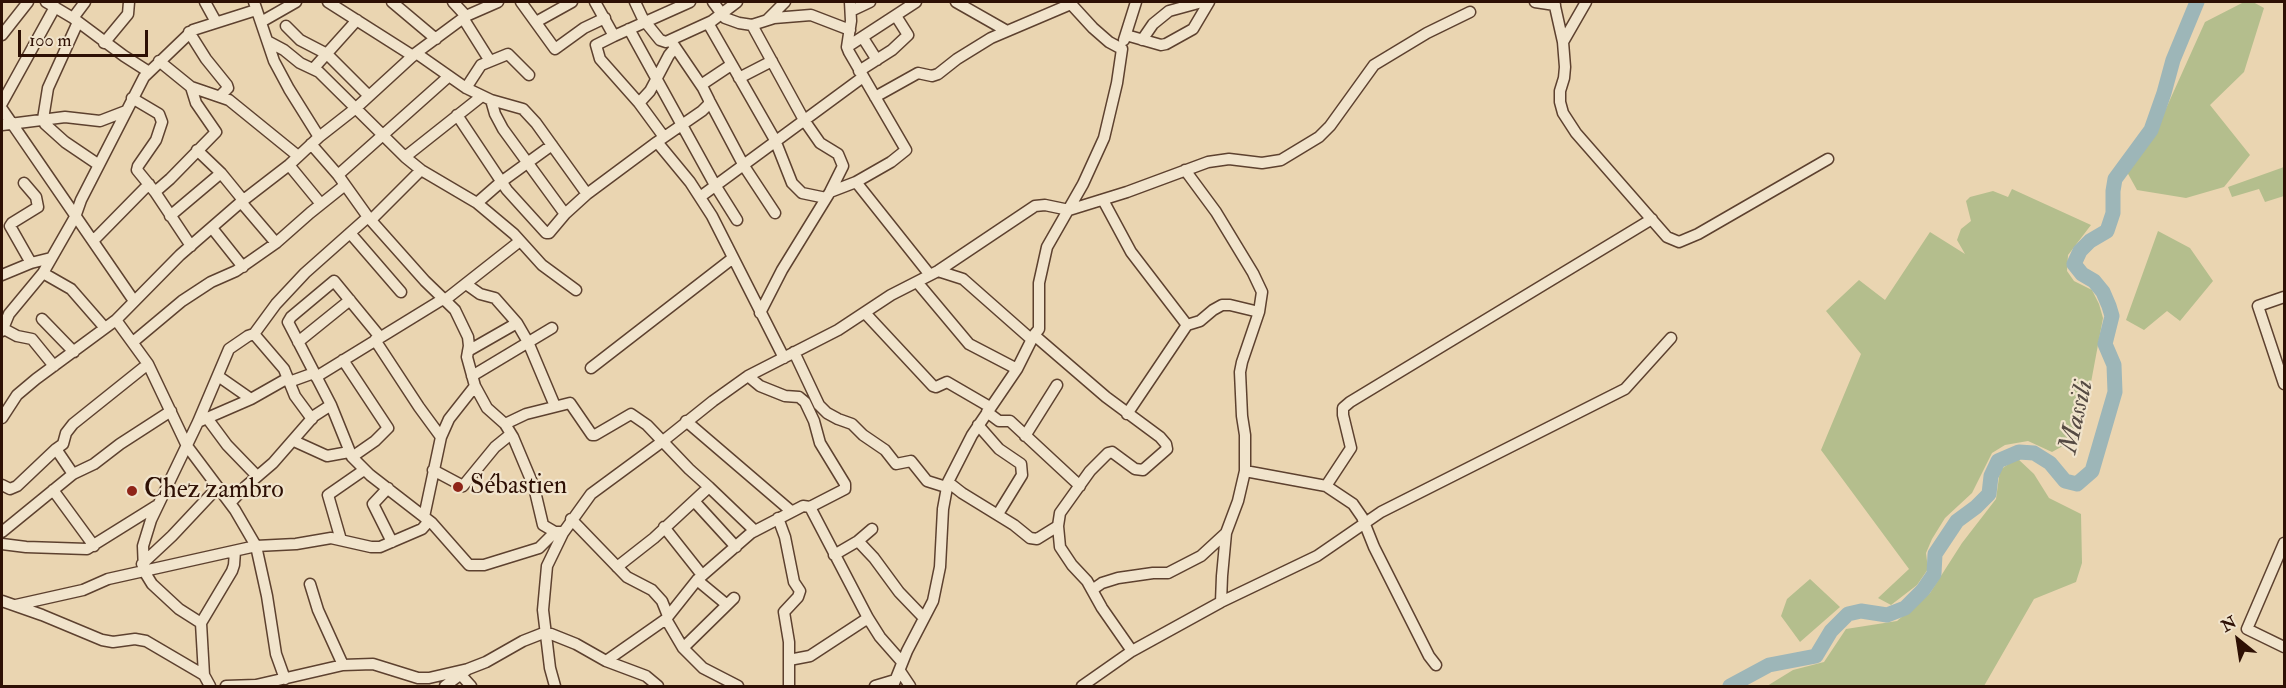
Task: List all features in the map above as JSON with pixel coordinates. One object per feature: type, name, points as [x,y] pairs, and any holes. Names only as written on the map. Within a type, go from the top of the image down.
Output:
[{"type":"street","points":[[2,35],[28,2]]},
{"type":"street","points":[[85,2],[75,20],[48,88],[44,119],[45,124],[65,142],[99,165]]},
{"type":"street","points":[[104,43],[128,14],[129,2]]},
{"type":"street","points":[[205,2],[216,22]]},
{"type":"street","points":[[261,22],[296,2]]},
{"type":"street","points":[[328,2],[466,88],[486,98],[523,109],[552,144],[587,194]]},
{"type":"street","points":[[392,2],[436,39]]},
{"type":"street","points":[[453,2],[490,62]]},
{"type":"street","points":[[2,418],[17,395],[116,320],[163,270],[242,201],[289,165],[315,140],[356,108],[414,55],[464,17],[498,2]]},
{"type":"street","points":[[521,2],[555,49],[605,18]]},
{"type":"street","points":[[536,22],[572,2]]},
{"type":"street","points":[[595,2],[614,36]]},
{"type":"street","points":[[635,2],[645,21],[660,40],[673,45],[701,85],[744,166],[775,213]]},
{"type":"street","points":[[690,2],[596,45],[597,53],[606,68],[639,103],[660,139],[700,197],[760,313],[819,405],[838,420],[852,424],[863,435],[885,450],[896,464],[911,461],[927,481],[947,485],[998,514],[1034,539],[1058,526]]},
{"type":"street","points":[[713,2],[722,15],[734,22],[752,25],[767,20],[811,15],[850,30]]},
{"type":"street","points":[[639,103],[657,80],[673,45],[722,15],[737,2]]},
{"type":"street","points":[[767,20],[785,2]]},
{"type":"street","points":[[708,23],[775,140],[790,181],[796,189],[807,194],[828,195],[856,182],[906,150],[847,47],[851,6],[870,2]]},
{"type":"street","points":[[847,47],[916,2]]},
{"type":"street","points":[[956,2],[1007,31]]},
{"type":"street","points":[[875,687],[897,675],[933,601],[940,567],[947,485],[958,459],[978,425],[1017,369],[1033,337],[1040,329],[1039,283],[1047,247],[1069,210],[1104,138],[1118,82],[1122,49],[1136,2]]},
{"type":"street","points":[[1142,40],[1153,24],[1169,11],[1202,2]]},
{"type":"street","points":[[1126,35],[1161,45],[1192,30],[1209,2]]},
{"type":"street","points":[[1535,2],[1554,3],[1563,42],[1564,78],[1560,91],[1563,113],[1576,133],[1667,237],[1679,242],[1698,234],[1828,159]]},
{"type":"street","points":[[1563,42],[1586,2]]},
{"type":"street","points":[[875,97],[918,73],[932,76],[938,74],[966,53],[1007,31],[1070,3],[1093,28],[1109,42],[1122,49]]},
{"type":"street","points":[[2,103],[50,4],[149,72]]},
{"type":"street","points":[[54,366],[32,339],[17,336],[2,329],[9,314],[43,273],[75,217],[81,200],[132,98],[149,72],[189,32],[255,6],[278,70],[315,140],[345,186],[425,281],[455,310],[466,331],[469,346],[467,357],[473,381],[487,408],[508,429],[536,493],[544,527],[559,532]]},
{"type":"street","points":[[441,437],[419,407],[377,339],[334,281],[289,319],[288,324],[331,405],[351,454],[364,470],[427,519],[465,560],[475,566],[507,559],[539,548],[559,532],[591,494],[748,376],[934,273],[1035,206],[1045,205],[1069,210],[1208,162],[1229,159],[1262,163],[1281,160],[1299,150],[1330,126],[1374,65],[1427,33],[1470,12]]},
{"type":"street","points":[[700,197],[804,120],[908,35],[896,16]]},
{"type":"street","points":[[313,69],[357,20]]},
{"type":"street","points":[[752,25],[804,120],[820,142],[836,153],[842,162],[842,171],[782,270],[760,313]]},
{"type":"street","points":[[286,26],[300,40],[327,54],[369,96]]},
{"type":"street","points":[[629,29],[737,220]]},
{"type":"street","points":[[189,32],[206,59],[227,85],[228,88],[220,96]]},
{"type":"street","points":[[863,38],[877,60]]},
{"type":"street","points":[[269,42],[327,79],[405,157],[421,170],[477,203],[520,241],[542,265],[576,290]]},
{"type":"street","points":[[466,88],[479,68],[508,54],[529,75]]},
{"type":"street","points":[[739,78],[772,60]]},
{"type":"street","points":[[159,61],[191,87],[220,96],[233,103],[298,156]]},
{"type":"street","points":[[701,85],[731,65]]},
{"type":"street","points":[[338,175],[448,77]]},
{"type":"street","points":[[93,241],[152,188],[170,179],[216,131],[196,103],[191,87]]},
{"type":"street","points":[[132,98],[158,113],[162,118],[161,129],[156,140],[137,168],[191,246]]},
{"type":"street","points":[[405,157],[457,115],[486,98]]},
{"type":"street","points":[[486,98],[498,120],[565,213]]},
{"type":"street","points":[[457,115],[501,182],[518,204],[546,233],[551,231],[565,213],[587,194],[660,139],[702,111],[710,102]]},
{"type":"street","points":[[2,109],[7,124],[29,150],[134,301]]},
{"type":"street","points":[[7,124],[44,119],[81,118],[100,121],[126,111]]},
{"type":"street","points":[[477,203],[552,144]]},
{"type":"street","points":[[197,150],[221,173],[276,243]]},
{"type":"street","points":[[289,165],[321,204]]},
{"type":"street","points":[[201,624],[179,609],[152,584],[143,568],[146,533],[187,446],[203,420],[229,349],[254,334],[276,304],[305,273],[370,218],[421,170]]},
{"type":"street","points":[[1185,170],[1216,212],[1262,292],[1259,312],[1240,372],[1245,435],[1245,471],[1238,501],[1226,533],[1221,602]]},
{"type":"street","points":[[170,216],[221,173]]},
{"type":"street","points":[[856,182],[934,273],[963,279],[1166,444],[1167,449],[1143,470],[1135,469],[1112,452],[1108,453],[1090,471],[1060,513],[1058,526],[1060,547],[1092,590],[1132,651]]},
{"type":"street","points":[[24,183],[36,197],[38,207],[10,226],[31,263]]},
{"type":"street","points":[[133,342],[183,301],[211,282],[243,267],[276,243],[345,186]]},
{"type":"street","points":[[1103,200],[1131,252],[1187,325]]},
{"type":"street","points":[[1326,486],[1351,448],[1343,415],[1343,408],[1350,402],[1652,219]]},
{"type":"street","points":[[212,228],[243,267]]},
{"type":"street","points":[[350,233],[400,292]]},
{"type":"street","points":[[203,420],[289,380],[315,375],[343,360],[444,299],[520,241]]},
{"type":"street","points":[[2,275],[31,263],[51,258]]},
{"type":"street","points":[[591,368],[733,258]]},
{"type":"street","points":[[43,273],[71,289],[105,328]]},
{"type":"street","points":[[917,282],[969,344],[1017,369]]},
{"type":"street","points":[[466,284],[480,294],[495,298],[517,322],[555,406]]},
{"type":"street","points":[[2284,297],[2258,305],[2284,384]]},
{"type":"street","points":[[298,342],[350,300]]},
{"type":"street","points":[[1127,414],[1187,325],[1200,321],[1212,310],[1222,305],[1259,312]]},
{"type":"street","points":[[865,313],[933,386],[936,387],[946,382],[989,410],[999,421],[1010,421],[1080,486]]},
{"type":"street","points":[[42,319],[74,352]]},
{"type":"street","points":[[116,320],[148,364],[187,446],[230,503],[256,546],[276,654],[285,678]]},
{"type":"street","points":[[468,351],[517,322]]},
{"type":"street","points":[[16,605],[83,590],[143,568],[256,546],[296,544],[327,538],[375,547],[423,528],[427,519],[433,470],[441,437],[449,419],[473,381],[552,328]]},
{"type":"street","points":[[254,334],[277,359],[301,406],[312,419]]},
{"type":"street","points":[[1082,687],[1132,651],[1221,602],[1317,556],[1364,523],[1625,389],[1671,338]]},
{"type":"street","points":[[294,441],[327,456],[351,454],[375,441],[388,428],[343,360]]},
{"type":"street","points":[[2,485],[9,489],[17,486],[63,444],[66,433],[73,424],[148,364]]},
{"type":"street","points":[[218,376],[236,391],[251,399]]},
{"type":"street","points":[[606,661],[667,617],[700,577],[755,531],[791,511],[803,506],[810,507],[845,489],[845,484],[820,443],[814,421],[805,402],[799,397],[785,396],[760,386],[748,376]]},
{"type":"street","points":[[1025,436],[1057,385]]},
{"type":"street","points":[[433,470],[463,486],[508,429],[526,414],[572,404],[593,435],[603,432],[629,414],[647,425],[755,531]]},
{"type":"street","points":[[230,503],[294,441],[312,419],[331,405]]},
{"type":"street","points":[[2,532],[74,474],[94,464],[171,411]]},
{"type":"street","points":[[203,420],[257,476]]},
{"type":"street","points":[[686,421],[791,511]]},
{"type":"street","points":[[978,425],[999,449],[1021,464],[1022,475],[998,514]]},
{"type":"street","points":[[56,449],[74,474]]},
{"type":"street","points":[[341,540],[328,495],[364,470]]},
{"type":"street","points":[[1245,471],[1326,486],[1353,504],[1429,656],[1436,665]]},
{"type":"street","points":[[143,568],[218,487]]},
{"type":"street","points":[[618,567],[709,487]]},
{"type":"street","points":[[388,488],[373,504],[392,542]]},
{"type":"street","points":[[53,490],[94,546]]},
{"type":"street","points":[[694,501],[736,547]]},
{"type":"street","points":[[2,544],[87,549],[157,506]]},
{"type":"street","points":[[810,507],[880,637],[897,675],[910,687]]},
{"type":"street","points":[[778,518],[785,537],[794,582],[800,591],[798,597],[784,612],[789,642],[789,687]]},
{"type":"street","points":[[571,519],[627,577],[652,590],[662,602],[683,648],[703,668],[738,687]]},
{"type":"street","points":[[664,527],[700,577],[730,601],[683,648]]},
{"type":"street","points":[[834,555],[858,541],[872,529]]},
{"type":"street","points":[[555,687],[550,668],[543,610],[547,566],[559,532]]},
{"type":"street","points":[[1092,590],[1102,583],[1118,578],[1168,573],[1179,569],[1201,556],[1226,533]]},
{"type":"street","points":[[858,541],[874,558],[899,592],[924,618]]},
{"type":"street","points":[[2284,543],[2247,630],[2284,647]]},
{"type":"street","points":[[210,687],[204,675],[201,624],[232,571],[235,551]]},
{"type":"street","points":[[310,584],[318,610],[343,665]]},
{"type":"street","points":[[2,601],[102,640],[146,641],[204,675]]},
{"type":"street","points":[[789,660],[810,656],[868,618]]},
{"type":"street","points":[[445,687],[465,672],[523,641],[546,632],[576,644],[606,661],[646,676],[658,687]]},
{"type":"street","points":[[226,687],[257,686],[343,665],[373,664],[418,678],[465,672]]},
{"type":"street","points":[[465,672],[471,687]]},
{"type":"green space","points":[[2244,2],[2253,2],[2264,8],[2244,72],[2210,105],[2250,155],[2224,187],[2186,198],[2137,190],[2127,172],[2155,133],[2205,22]]},
{"type":"green space","points":[[2284,167],[2284,196],[2265,202],[2259,189],[2232,197],[2228,187]]},
{"type":"green space","points":[[2012,189],[2091,225],[2068,255],[2067,271],[2074,281],[2092,290],[2103,318],[2081,436],[2052,452],[2028,441],[2005,445],[1992,453],[1972,493],[1945,518],[1932,539],[1926,553],[1928,569],[1917,585],[1891,605],[1878,598],[1909,569],[1821,450],[1861,354],[1826,311],[1859,280],[1885,300],[1930,232],[1965,254],[1957,240],[1961,229],[1971,221],[1966,201],[1970,197],[1993,191],[2008,197]]},
{"type":"green space","points":[[2158,231],[2190,248],[2213,281],[2180,321],[2167,311],[2144,330],[2126,320]]},
{"type":"green space","points":[[2017,458],[2034,474],[2049,498],[2081,514],[2082,563],[2076,582],[2034,599],[1984,686],[1767,686],[1793,670],[1824,662],[1846,629],[1897,621],[1930,593],[1962,543],[1996,499],[2000,470]]},
{"type":"green space","points":[[1810,579],[1840,607],[1800,642],[1781,616],[1787,599]]},
{"type":"waterway","name":"Massili","points":[[1730,686],[1769,665],[1816,656],[1831,631],[1848,614],[1861,611],[1887,615],[1905,608],[1923,590],[1934,574],[1935,554],[1957,521],[1989,494],[1991,476],[1998,461],[2019,452],[2034,453],[2050,463],[2065,481],[2077,484],[2092,471],[2115,392],[2114,365],[2105,344],[2112,316],[2103,292],[2074,264],[2080,251],[2090,241],[2107,231],[2113,213],[2115,179],[2151,130],[2173,60],[2197,2]]},
{"type":"place","name":"Sébastien","points":[[458,487]]},
{"type":"place","name":"Chez zambro","points":[[132,491]]}]
